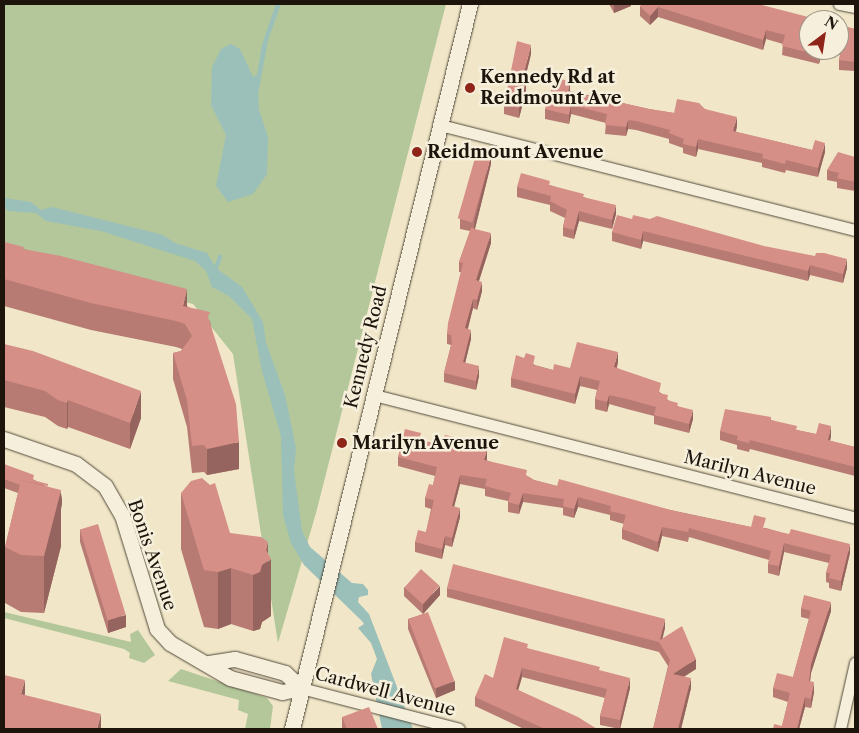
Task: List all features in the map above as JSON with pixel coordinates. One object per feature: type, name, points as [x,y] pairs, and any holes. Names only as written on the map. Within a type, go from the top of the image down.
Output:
[{"type":"main road","name":"Kennedy Road","points":[[292,729],[470,4]]},
{"type":"main road","name":"Bonis Avenue","points":[[4,439],[76,464],[105,486],[122,515],[158,629],[180,650],[209,663],[235,659],[285,673],[301,688]]},
{"type":"street","points":[[840,4],[855,7]]},
{"type":"street","points":[[440,125],[855,230]]},
{"type":"street","name":"Marilyn Avenue","points":[[374,395],[855,518]]},
{"type":"street","points":[[840,729],[855,663]]},
{"type":"street","name":"Cardwell Avenue","points":[[301,688],[373,705],[459,729]]},
{"type":"green space","points":[[4,4],[446,4],[316,513],[278,643],[233,354],[193,304],[4,258]]},
{"type":"green space","points":[[4,612],[131,642],[130,634],[138,630],[155,655],[144,663],[129,658],[130,653],[124,649],[4,618]]},
{"type":"green space","points":[[181,669],[267,698],[273,706],[270,729],[245,729],[248,714],[238,710],[239,700],[168,681]]},
{"type":"water","points":[[276,4],[281,4],[268,40],[258,94],[259,110],[268,137],[267,174],[253,194],[228,202],[216,186],[226,135],[211,105],[212,67],[221,49],[231,44],[240,49],[253,77],[257,75],[262,45]]},
{"type":"water","points":[[4,198],[31,202],[41,210],[52,207],[163,235],[175,243],[207,253],[216,268],[242,287],[263,322],[266,343],[285,395],[296,448],[294,471],[302,531],[310,547],[352,583],[363,584],[368,590],[368,595],[359,597],[358,602],[369,614],[413,729],[382,729],[371,674],[377,659],[371,643],[358,628],[364,624],[304,565],[291,543],[283,515],[281,436],[262,371],[252,319],[229,296],[212,287],[206,271],[195,261],[101,231],[46,221],[36,213],[8,211],[4,207]]},
{"type":"building","points":[[642,4],[758,4],[799,15],[799,50],[782,46],[785,35],[766,30],[763,40],[658,7],[650,16],[640,6]]},
{"type":"building","points":[[849,28],[855,29],[855,62],[839,60],[849,60]]},
{"type":"building","points":[[517,41],[531,45],[522,81],[526,82],[519,108],[504,105]]},
{"type":"building","points":[[555,78],[570,81],[568,91],[649,109],[674,113],[677,99],[699,103],[705,109],[737,117],[733,131],[812,150],[815,140],[825,143],[818,168],[786,160],[785,164],[762,158],[763,154],[698,139],[696,147],[683,144],[684,139],[669,133],[670,130],[636,121],[628,120],[626,127],[605,125],[607,114],[571,105],[569,115],[545,109]]},
{"type":"building","points":[[477,151],[491,155],[472,222],[458,218]]},
{"type":"building","points":[[838,152],[855,157],[855,182],[837,178],[839,173],[827,170]]},
{"type":"building","points":[[521,173],[550,181],[549,185],[584,194],[583,197],[616,205],[612,220],[579,211],[574,230],[563,227],[567,210],[550,201],[551,196],[517,187]]},
{"type":"building","points":[[617,215],[632,219],[633,215],[650,219],[657,216],[764,246],[815,256],[816,253],[824,253],[847,259],[843,274],[810,265],[808,271],[643,231],[641,240],[612,232]]},
{"type":"building","points":[[471,228],[491,233],[476,280],[482,282],[477,300],[473,299],[465,328],[471,330],[463,362],[479,366],[476,381],[444,373],[452,342],[451,335],[447,334],[448,323],[463,263],[459,262]]},
{"type":"building","points":[[4,242],[24,247],[23,249],[61,256],[187,289],[183,306],[210,312],[208,317],[236,404],[239,442],[207,449],[204,445],[192,446],[187,400],[173,353],[181,351],[192,336],[185,324],[91,303],[4,279]]},
{"type":"building","points":[[577,342],[618,352],[614,367],[661,383],[659,393],[668,395],[667,400],[678,403],[677,406],[693,410],[689,424],[654,415],[656,407],[627,399],[609,395],[607,402],[595,399],[600,381],[580,376],[575,394],[511,378],[516,355],[524,358],[526,353],[535,356],[533,365],[553,370],[554,364],[570,368]]},
{"type":"building","points":[[4,344],[33,351],[141,391],[130,423],[68,400],[67,403],[58,400],[45,391],[4,380]]},
{"type":"building","points":[[725,409],[771,417],[771,420],[797,426],[796,430],[816,434],[819,423],[831,426],[828,440],[855,447],[855,467],[750,440],[749,443],[737,440],[738,436],[720,431]]},
{"type":"building","points":[[405,429],[421,433],[419,440],[440,445],[445,435],[459,438],[458,443],[487,449],[484,460],[527,470],[526,475],[534,480],[557,486],[559,479],[678,512],[751,527],[754,515],[766,518],[763,528],[789,534],[791,529],[850,544],[841,581],[829,578],[830,573],[826,573],[831,555],[784,543],[779,566],[768,564],[771,551],[689,528],[688,532],[662,527],[658,542],[622,529],[626,515],[610,511],[611,506],[578,497],[574,509],[563,506],[564,499],[523,493],[519,505],[508,502],[511,493],[485,486],[487,479],[460,475],[452,506],[460,508],[452,538],[445,536],[442,549],[415,542],[418,530],[426,532],[434,500],[425,498],[429,484],[433,485],[437,467],[398,457]]},
{"type":"building","points":[[4,464],[34,475],[33,480],[48,484],[48,486],[21,480],[20,485],[4,479]]},
{"type":"building","points":[[202,478],[210,485],[215,483],[230,533],[261,537],[268,542],[266,550],[271,559],[262,565],[260,572],[253,575],[231,568],[218,572],[204,570],[181,493],[191,481]]},
{"type":"building","points":[[21,480],[61,490],[44,556],[21,555],[5,547]]},
{"type":"building","points":[[98,524],[126,615],[108,620],[80,530]]},
{"type":"building","points":[[453,564],[665,619],[660,640],[682,626],[696,659],[673,674],[691,678],[678,729],[653,729],[670,660],[659,642],[447,588]]},
{"type":"building","points":[[421,569],[440,586],[423,604],[404,588]]},
{"type":"building","points":[[804,595],[831,602],[811,664],[809,681],[814,682],[811,699],[805,697],[797,729],[773,729],[774,724],[782,726],[790,693],[773,688],[777,673],[793,677],[811,611],[801,608]]},
{"type":"building","points":[[428,612],[455,681],[435,689],[408,620]]},
{"type":"building","points":[[504,637],[528,644],[527,648],[600,667],[599,670],[630,678],[620,720],[600,716],[607,689],[522,668],[516,689],[578,717],[597,729],[545,729],[475,697],[485,674],[493,678]]},
{"type":"building","points":[[4,675],[25,680],[21,694],[101,714],[97,729],[4,729]]},
{"type":"building","points":[[369,707],[378,729],[347,729],[342,717]]},
{"type":"waterway","points":[[216,268],[220,257]]},
{"type":"place","name":"Kennedy Rd at Reidmount Ave","points":[[470,88]]},
{"type":"place","name":"Reidmount Avenue","points":[[417,152]]},
{"type":"place","name":"Marilyn Avenue","points":[[342,443]]}]
